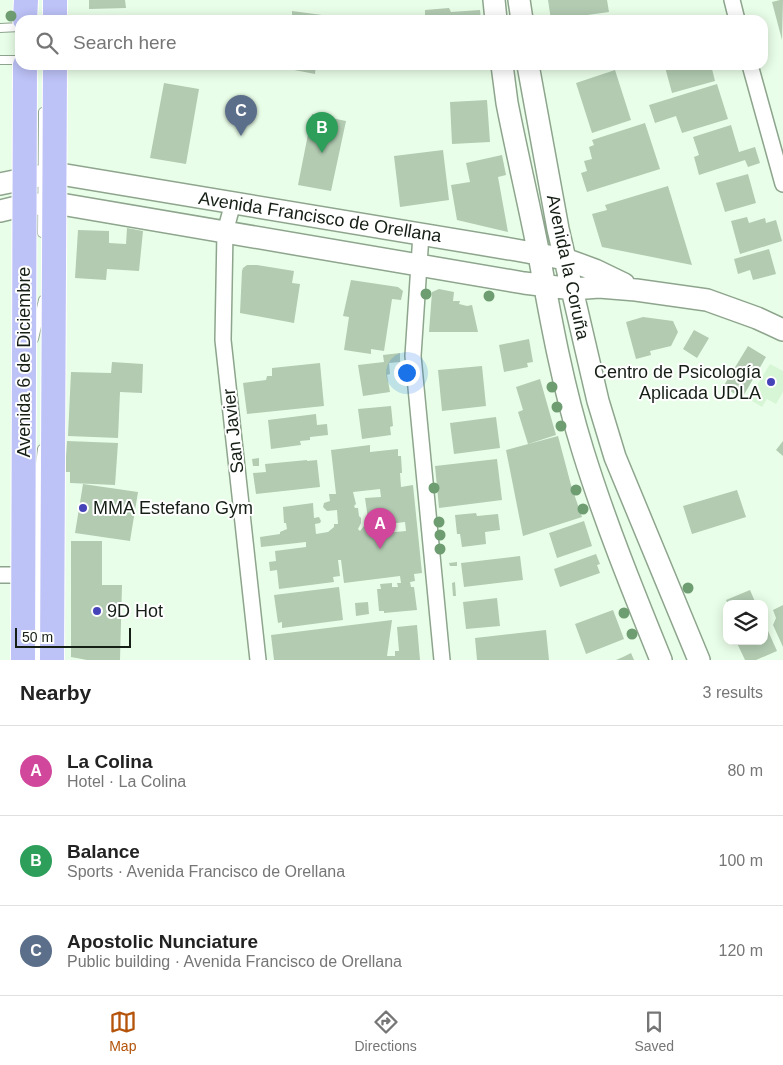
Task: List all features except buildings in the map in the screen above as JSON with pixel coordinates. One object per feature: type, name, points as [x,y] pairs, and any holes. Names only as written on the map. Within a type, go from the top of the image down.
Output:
[{"type":"main road","points":[[26,0],[26,15]]},
{"type":"main road","points":[[55,0],[55,15]]},
{"type":"main road","points":[[494,0],[496,15]]},
{"type":"main road","points":[[519,0],[521,15]]},
{"type":"main road","name":"Avenida 6 de Diciembre","points":[[23,660],[23,575],[40,204],[40,176],[26,70]]},
{"type":"main road","name":"Avenida 6 de Diciembre","points":[[52,660],[40,176],[54,70]]},
{"type":"main road","name":"Avenida la Coruña","points":[[503,70],[507,103],[558,354],[583,450],[631,584],[661,660]]},
{"type":"main road","name":"Avenida la Coruña","points":[[529,70],[534,106],[565,259],[598,401],[615,456],[699,660]]},
{"type":"main road","name":"Avenida Francisco de Orellana","points":[[0,184],[40,176],[233,203],[422,234],[565,259],[595,270],[636,290]]},
{"type":"main road","name":"Avenida Francisco de Orellana","points":[[0,211],[40,204],[225,232],[544,285],[573,289],[599,287],[636,290],[707,300],[757,318],[783,330]]},
{"type":"street","points":[[732,0],[736,15]]},
{"type":"street","points":[[751,70],[783,184]]},
{"type":"street","name":"San Javier","points":[[233,203],[225,232],[223,340],[258,660]]},
{"type":"street","points":[[422,234],[413,356],[442,660]]},
{"type":"street","points":[[0,575],[23,575]]},
{"type":"lane","points":[[0,28],[15,27]]},
{"type":"lane","points":[[0,60],[15,60]]},
{"type":"lane","points":[[40,176],[43,103]]},
{"type":"lane","points":[[40,204],[43,245]]},
{"type":"lane","points":[[32,434],[32,349],[43,297],[46,348],[44,434]]},
{"type":"lane","points":[[37,487],[43,443]]},
{"type":"lane","points":[[34,452],[37,487],[38,660]]},
{"type":"shaded area","name":"Centro de Psicología Aplicada UDLA","points":[[770,364],[783,371],[783,392],[776,404],[767,399],[762,407],[749,399]]},
{"type":"place","name":"Apostolic Nunciature","points":[[241,136]]},
{"type":"place","name":"Balance","points":[[322,153]]},
{"type":"place","name":"Centro de Psicología Aplicada UDLA","points":[[771,382]]},
{"type":"place","name":"MMA Estefano Gym","points":[[83,508]]},
{"type":"place","name":"La Colina","points":[[380,549]]},
{"type":"place","name":"9D Hot","points":[[97,611]]}]
